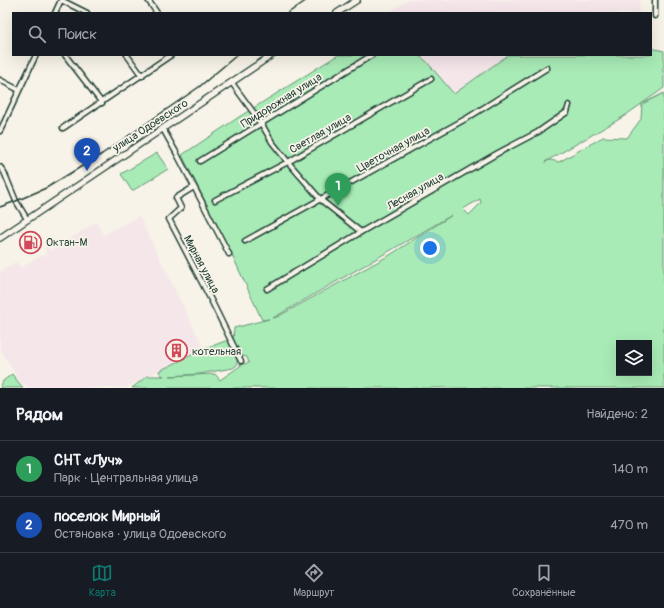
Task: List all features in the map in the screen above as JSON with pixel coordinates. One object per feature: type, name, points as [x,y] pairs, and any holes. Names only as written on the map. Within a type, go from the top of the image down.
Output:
[{"type":"street","points":[[55,12],[61,0],[85,12]]},
{"type":"street","points":[[148,0],[157,12]]},
{"type":"street","points":[[339,12],[357,0]]},
{"type":"street","points":[[655,0],[655,16]]},
{"type":"street","points":[[0,131],[36,56]]},
{"type":"street","points":[[66,56],[102,103]]},
{"type":"street","points":[[128,56],[142,76]]},
{"type":"street","points":[[63,128],[170,56]]},
{"type":"street","name":"улица Одоевского","points":[[0,238],[271,56]]},
{"type":"street","name":"Придорожная улица","points":[[200,161],[370,56]]},
{"type":"street","name":"Цветочная улица","points":[[245,242],[469,117],[547,68]]},
{"type":"street","name":"Светлая улица","points":[[215,200],[288,162],[431,79]]},
{"type":"street","points":[[0,80],[19,90]]},
{"type":"street","points":[[232,83],[261,123],[272,142],[288,162],[321,200],[361,232]]},
{"type":"street","name":"Лесная улица","points":[[267,289],[361,232],[491,157],[538,132],[567,112],[569,105]]},
{"type":"street","points":[[163,129],[229,254]]},
{"type":"street","points":[[0,167],[4,172],[18,206],[27,219]]},
{"type":"street","name":"Мирная улица","points":[[194,187],[176,198],[180,208],[169,219],[241,361]]},
{"type":"shaded area","points":[[409,0],[640,0],[639,12],[390,12]]},
{"type":"shaded area","points":[[419,56],[507,56],[454,94],[426,61]]},
{"type":"shaded area","points":[[139,216],[204,349],[127,388],[27,388],[26,384],[22,385],[0,349],[0,272],[16,262],[21,268],[38,257],[46,255],[45,245],[50,251],[96,222],[103,235]]},
{"type":"green space","points":[[652,48],[664,51],[664,67],[662,70],[664,71],[664,88],[623,117],[545,162],[550,160],[559,162],[603,137],[627,138],[641,119],[642,104],[664,93],[664,388],[132,388],[147,376],[164,376],[161,375],[159,371],[204,349],[228,340],[237,360],[237,365],[233,368],[199,374],[170,376],[215,374],[220,380],[243,364],[249,363],[247,357],[239,355],[233,341],[234,328],[269,319],[262,320],[233,257],[182,155],[239,117],[336,56],[419,56],[426,61],[454,94],[507,56],[652,56]],"holes":[[[480,199],[481,203],[469,215],[463,209]],[[452,215],[390,255],[277,317],[273,318]]]},
{"type":"green space","points":[[157,153],[168,169],[132,191],[121,174]]},
{"type":"green space","points":[[12,374],[23,388],[0,388],[3,381]]},
{"type":"railway","points":[[289,12],[307,0]]},
{"type":"railway","points":[[0,207],[46,188],[102,154],[199,87],[236,56]]},
{"type":"place","name":"поселок Мирный","points":[[87,171]]},
{"type":"place","name":"СНТ «Луч»","points":[[338,206]]},
{"type":"place","name":"Октан-М","points":[[30,242]]},
{"type":"place","name":"котельная","points":[[176,351]]}]
